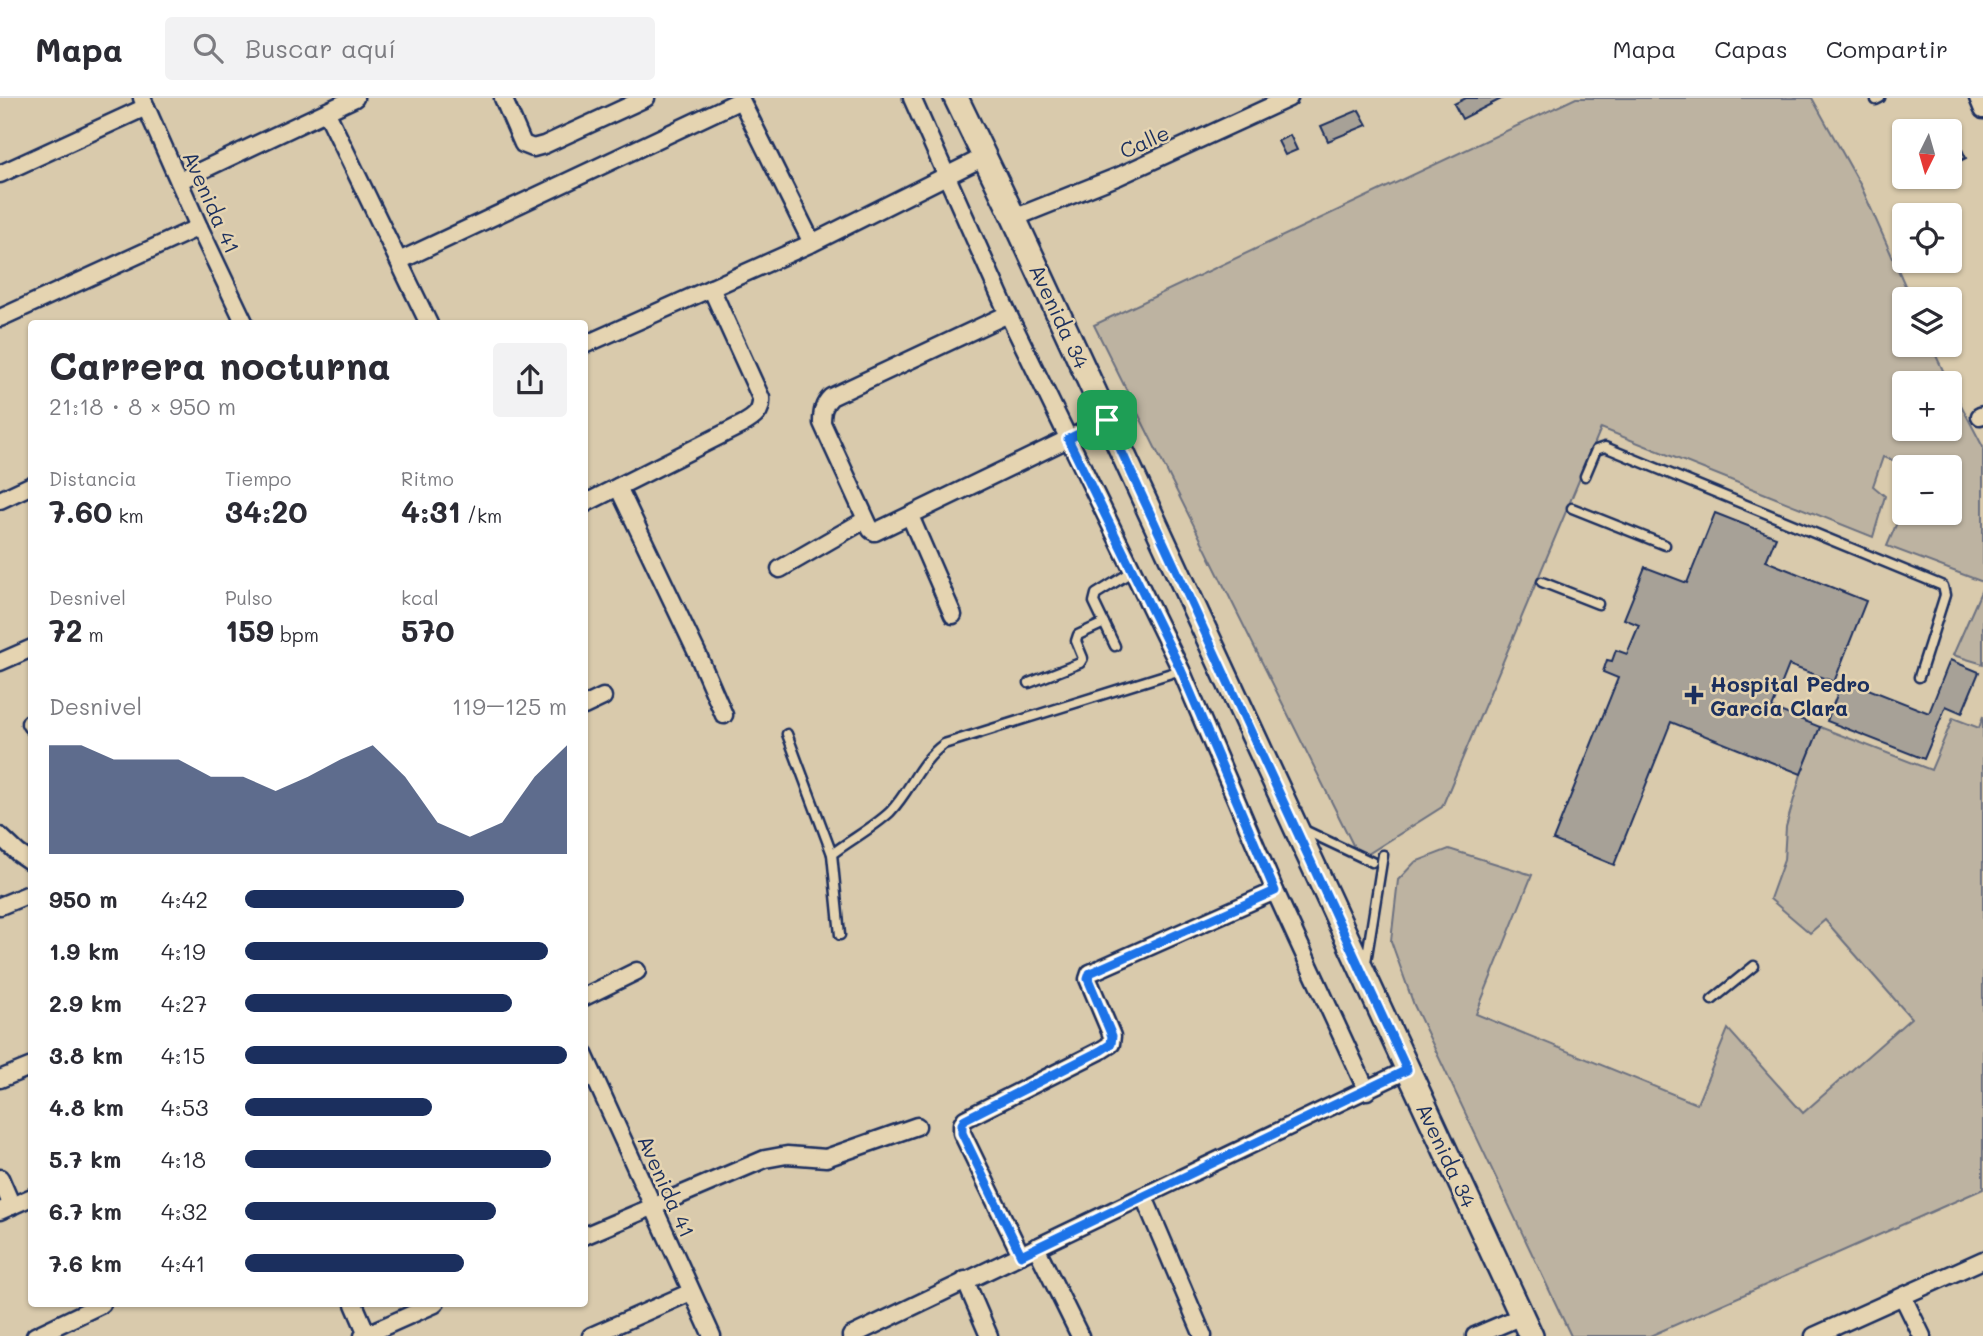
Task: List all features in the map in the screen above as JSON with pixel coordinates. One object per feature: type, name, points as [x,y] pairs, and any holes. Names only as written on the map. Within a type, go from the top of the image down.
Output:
[{"type":"street","points":[[179,181],[355,98]]},
{"type":"street","points":[[503,98],[523,144],[533,148],[646,98]]},
{"type":"street","points":[[912,98],[1008,314],[1181,670],[1275,891],[1367,1091]]},
{"type":"street","name":"Avenida 34","points":[[956,98],[1526,1326]]},
{"type":"street","name":"Calle","points":[[1014,218],[1119,176],[1289,98]]},
{"type":"street","points":[[1978,98],[1983,110]]},
{"type":"street","points":[[399,261],[740,99],[812,243]]},
{"type":"street","points":[[0,174],[144,103]]},
{"type":"street","name":"Avenida 41","points":[[144,103],[243,320]]},
{"type":"street","points":[[327,113],[427,320]]},
{"type":"street","points":[[588,343],[812,243],[984,157]]},
{"type":"street","points":[[0,317],[199,228]]},
{"type":"street","points":[[588,502],[744,424],[755,417],[761,408],[761,398],[711,288]]},
{"type":"street","points":[[1008,314],[826,401],[822,423],[871,530],[875,532],[910,516],[1107,420]]},
{"type":"street","points":[[0,500],[28,487]]},
{"type":"street","points":[[618,487],[724,715]]},
{"type":"street","points":[[910,516],[953,615]]},
{"type":"street","points":[[780,569],[865,520]]},
{"type":"street","points":[[0,662],[28,650]]},
{"type":"street","points":[[588,704],[603,697]]},
{"type":"street","points":[[0,836],[28,860]]},
{"type":"street","points":[[1021,1255],[962,1133],[965,1119],[1111,1044],[1112,1036],[1088,979],[1090,973],[1275,891]]},
{"type":"street","points":[[0,906],[28,894]]},
{"type":"street","points":[[588,995],[637,971]]},
{"type":"street","points":[[0,1079],[28,1068]]},
{"type":"street","points":[[851,1336],[1407,1070]]},
{"type":"street","name":"Avenida 41","points":[[590,1079],[653,1206],[712,1336]]},
{"type":"street","points":[[588,1234],[765,1159],[787,1155],[827,1158],[917,1126]]},
{"type":"street","points":[[0,1178],[6,1209],[28,1199]]},
{"type":"street","points":[[1144,1197],[1203,1336]]},
{"type":"street","points":[[1037,1247],[1080,1336]]},
{"type":"street","points":[[1814,1336],[1983,1260]]},
{"type":"street","points":[[965,1280],[989,1336]]},
{"type":"street","points":[[591,1336],[691,1292]]},
{"type":"street","points":[[1903,1297],[1922,1336]]},
{"type":"street","points":[[35,1336],[96,1307]]},
{"type":"street","points":[[355,1307],[365,1335],[428,1307]]},
{"type":"street","points":[[1475,1336],[1526,1326]]},
{"type":"lane","points":[[1585,476],[1596,450],[1605,447],[1943,586],[1945,595],[1919,677]]},
{"type":"lane","points":[[1572,508],[1665,545]]},
{"type":"lane","points":[[1115,646],[1094,602],[1096,594],[1133,571]]},
{"type":"lane","points":[[1542,582],[1598,604]]},
{"type":"lane","points":[[1029,683],[1080,663],[1083,658],[1076,641],[1078,635],[1104,623]]},
{"type":"lane","points":[[832,854],[888,814],[930,754],[944,744],[1181,670]]},
{"type":"lane","points":[[787,734],[832,854],[840,935]]},
{"type":"lane","points":[[1295,826],[1372,862]]},
{"type":"lane","points":[[1364,976],[1383,855]]},
{"type":"lane","points":[[1712,999],[1754,966]]},
{"type":"shaded area","points":[[1576,98],[1812,98],[1861,186],[1892,256],[1892,273],[1899,273],[1906,287],[1892,287],[1892,357],[1937,357],[1943,371],[1892,371],[1892,441],[1962,441],[1962,407],[1983,447],[1983,582],[1887,546],[1896,525],[1962,525],[1962,455],[1892,455],[1892,460],[1883,457],[1873,486],[1885,496],[1873,537],[1601,428],[1442,807],[1360,859],[1094,325]]},
{"type":"shaded area","points":[[1983,587],[1983,664],[1953,655]]},
{"type":"shaded area","points":[[1983,716],[1983,1189],[1650,1336],[1571,1336],[1414,1005],[1391,941],[1398,880],[1415,862],[1449,849],[1532,875],[1476,1014],[1697,1104],[1728,1029],[1803,1113],[1911,1018],[1825,920],[1810,933],[1770,899],[1784,860],[1786,827],[1801,774],[1820,727],[1931,770],[1953,718],[1979,728]]},
{"type":"building","points":[[1466,98],[1503,98],[1462,119],[1454,104]]},
{"type":"building","points":[[1359,110],[1367,125],[1328,141],[1321,126]]},
{"type":"building","points":[[1290,135],[1297,150],[1285,155],[1278,141]]},
{"type":"building","name":"Hospital Pedro Garcia Clara","points":[[1715,513],[1776,537],[1766,561],[1866,601],[1834,682],[1789,665],[1772,708],[1820,727],[1801,774],[1671,722],[1614,865],[1553,840],[1618,678],[1603,672],[1607,660],[1612,661],[1616,650],[1627,654],[1639,625],[1624,619],[1645,567],[1687,583]]},
{"type":"building","points":[[1950,660],[1979,672],[1962,713],[1946,706],[1924,759],[1827,721],[1843,679],[1929,713]]},
{"type":"place","name":"Hospital Pedro Garcia Clara","points":[[1694,695]]},
{"type":"route","points":[[1107,420],[1407,1070],[1021,1255],[962,1133],[965,1119],[1111,1044],[1112,1036],[1088,979],[1090,973],[1275,891],[1181,670],[1068,439],[1107,420]]}]
